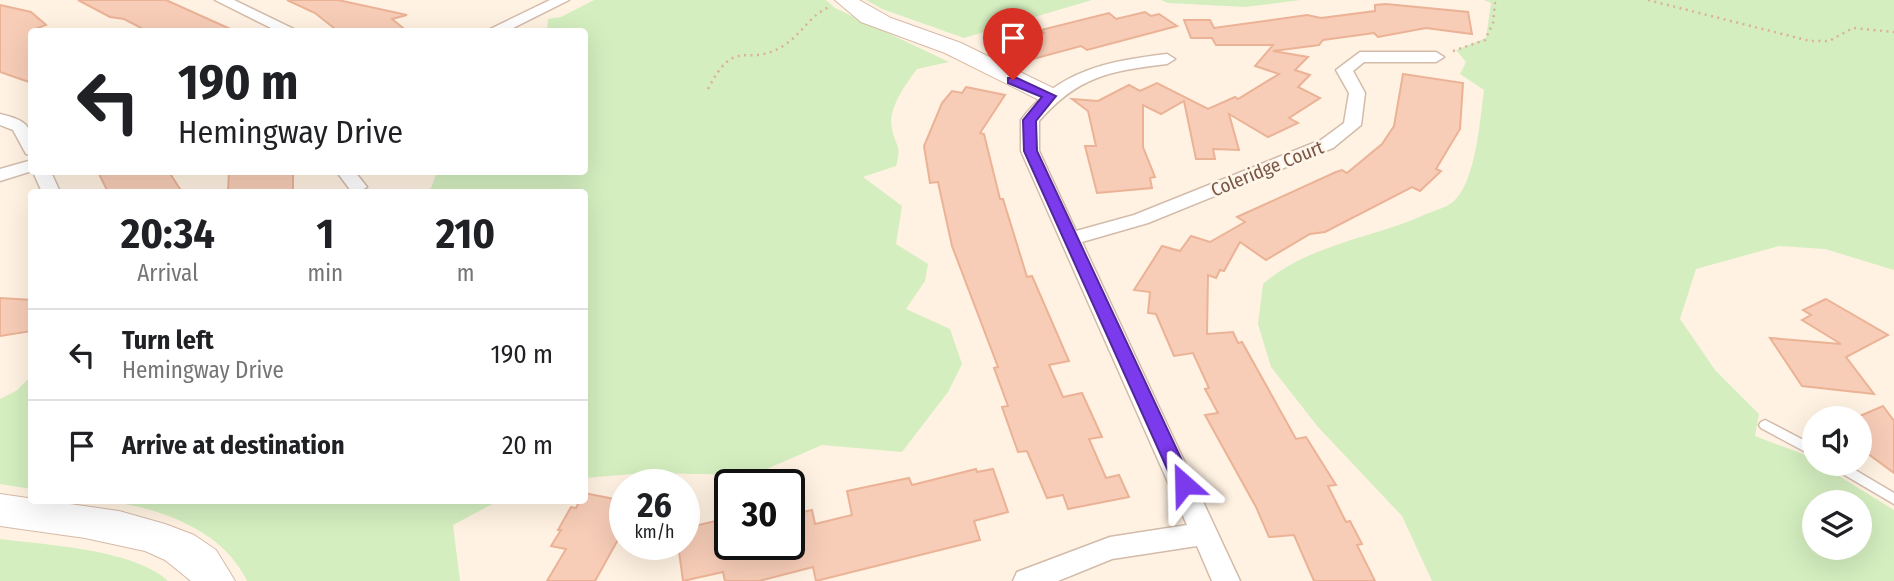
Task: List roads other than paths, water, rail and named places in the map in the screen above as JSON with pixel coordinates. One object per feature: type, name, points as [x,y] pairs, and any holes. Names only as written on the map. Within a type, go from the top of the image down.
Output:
[{"type":"street","points":[[222,0],[284,28]]},
{"type":"street","points":[[500,28],[562,0]]},
{"type":"street","points":[[840,2],[956,49],[996,72],[1049,96]]},
{"type":"street","name":"Coleridge Court","points":[[1071,239],[1141,219],[1327,144],[1352,125],[1357,93],[1344,70],[1360,57],[1443,55]]},
{"type":"street","points":[[1167,59],[1102,68],[1073,79],[1049,96],[1030,120],[1030,151],[1226,581]]},
{"type":"street","points":[[0,119],[20,127],[28,142]]},
{"type":"street","points":[[0,175],[28,165]]},
{"type":"street","points":[[0,510],[153,534],[187,551],[212,573],[214,581]]},
{"type":"street","points":[[1027,581],[1110,548],[1206,533]]},
{"type":"lane","points":[[1766,425],[1802,445]]},
{"type":"lane","points":[[1855,476],[1894,499]]}]
